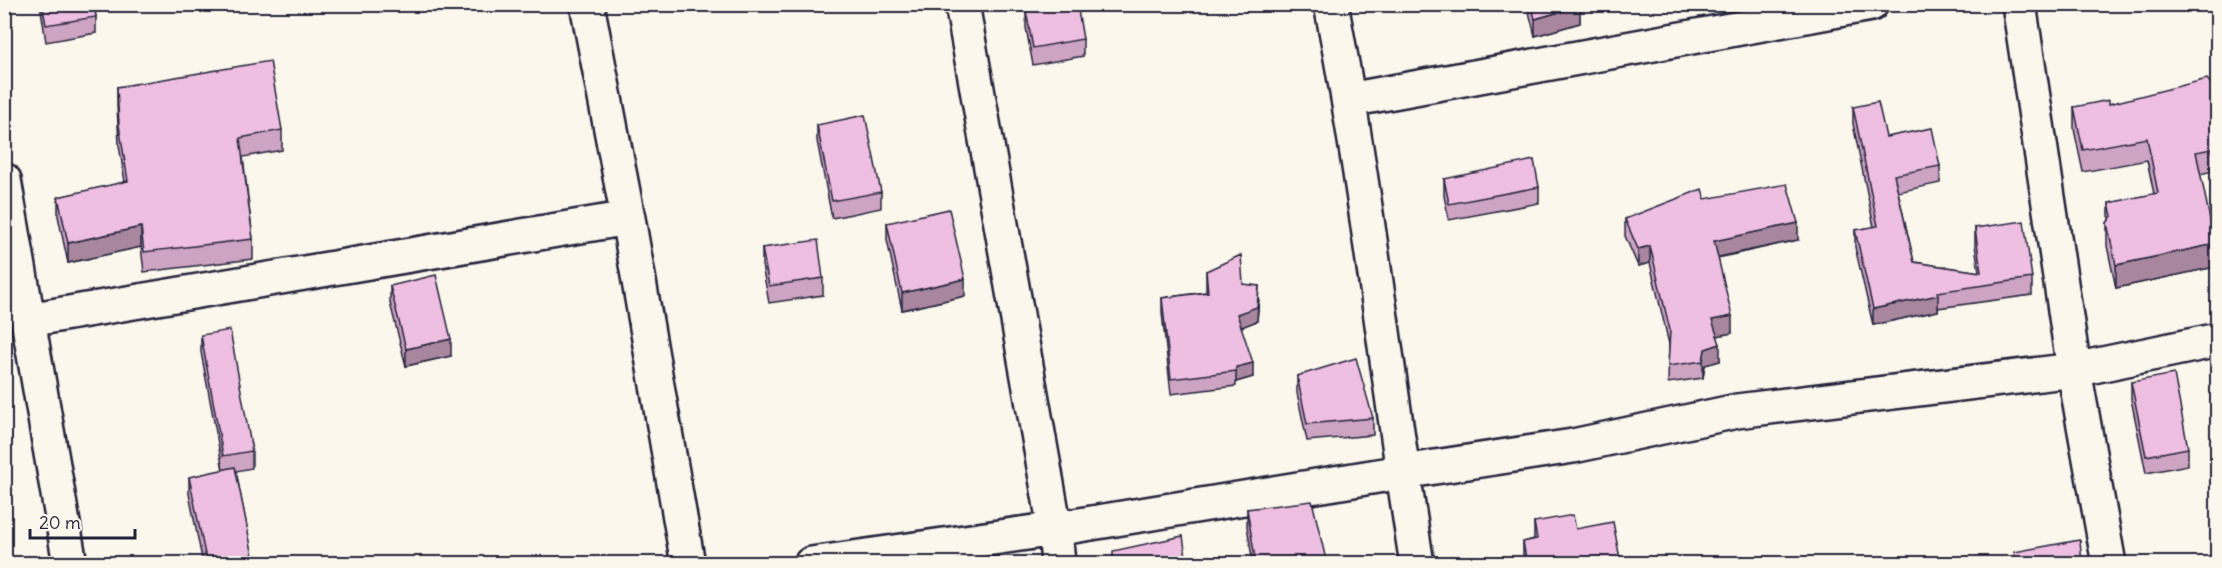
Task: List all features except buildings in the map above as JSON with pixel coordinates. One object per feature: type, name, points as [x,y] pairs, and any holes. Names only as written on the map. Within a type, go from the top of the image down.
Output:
[{"type":"street","points":[[587,4],[628,218],[688,564]]},
{"type":"street","points":[[963,4],[1055,529],[1059,564]]},
{"type":"street","points":[[1330,4],[1349,100],[1417,564]]},
{"type":"street","points":[[1349,100],[1871,4]]},
{"type":"street","points":[[2019,4],[2074,370],[2109,564]]},
{"type":"street","points":[[4,180],[70,564]]},
{"type":"street","points":[[28,320],[628,218]]},
{"type":"street","points":[[811,564],[1055,529],[1402,472],[1573,447],[1737,411],[2074,370],[2217,340]]}]
